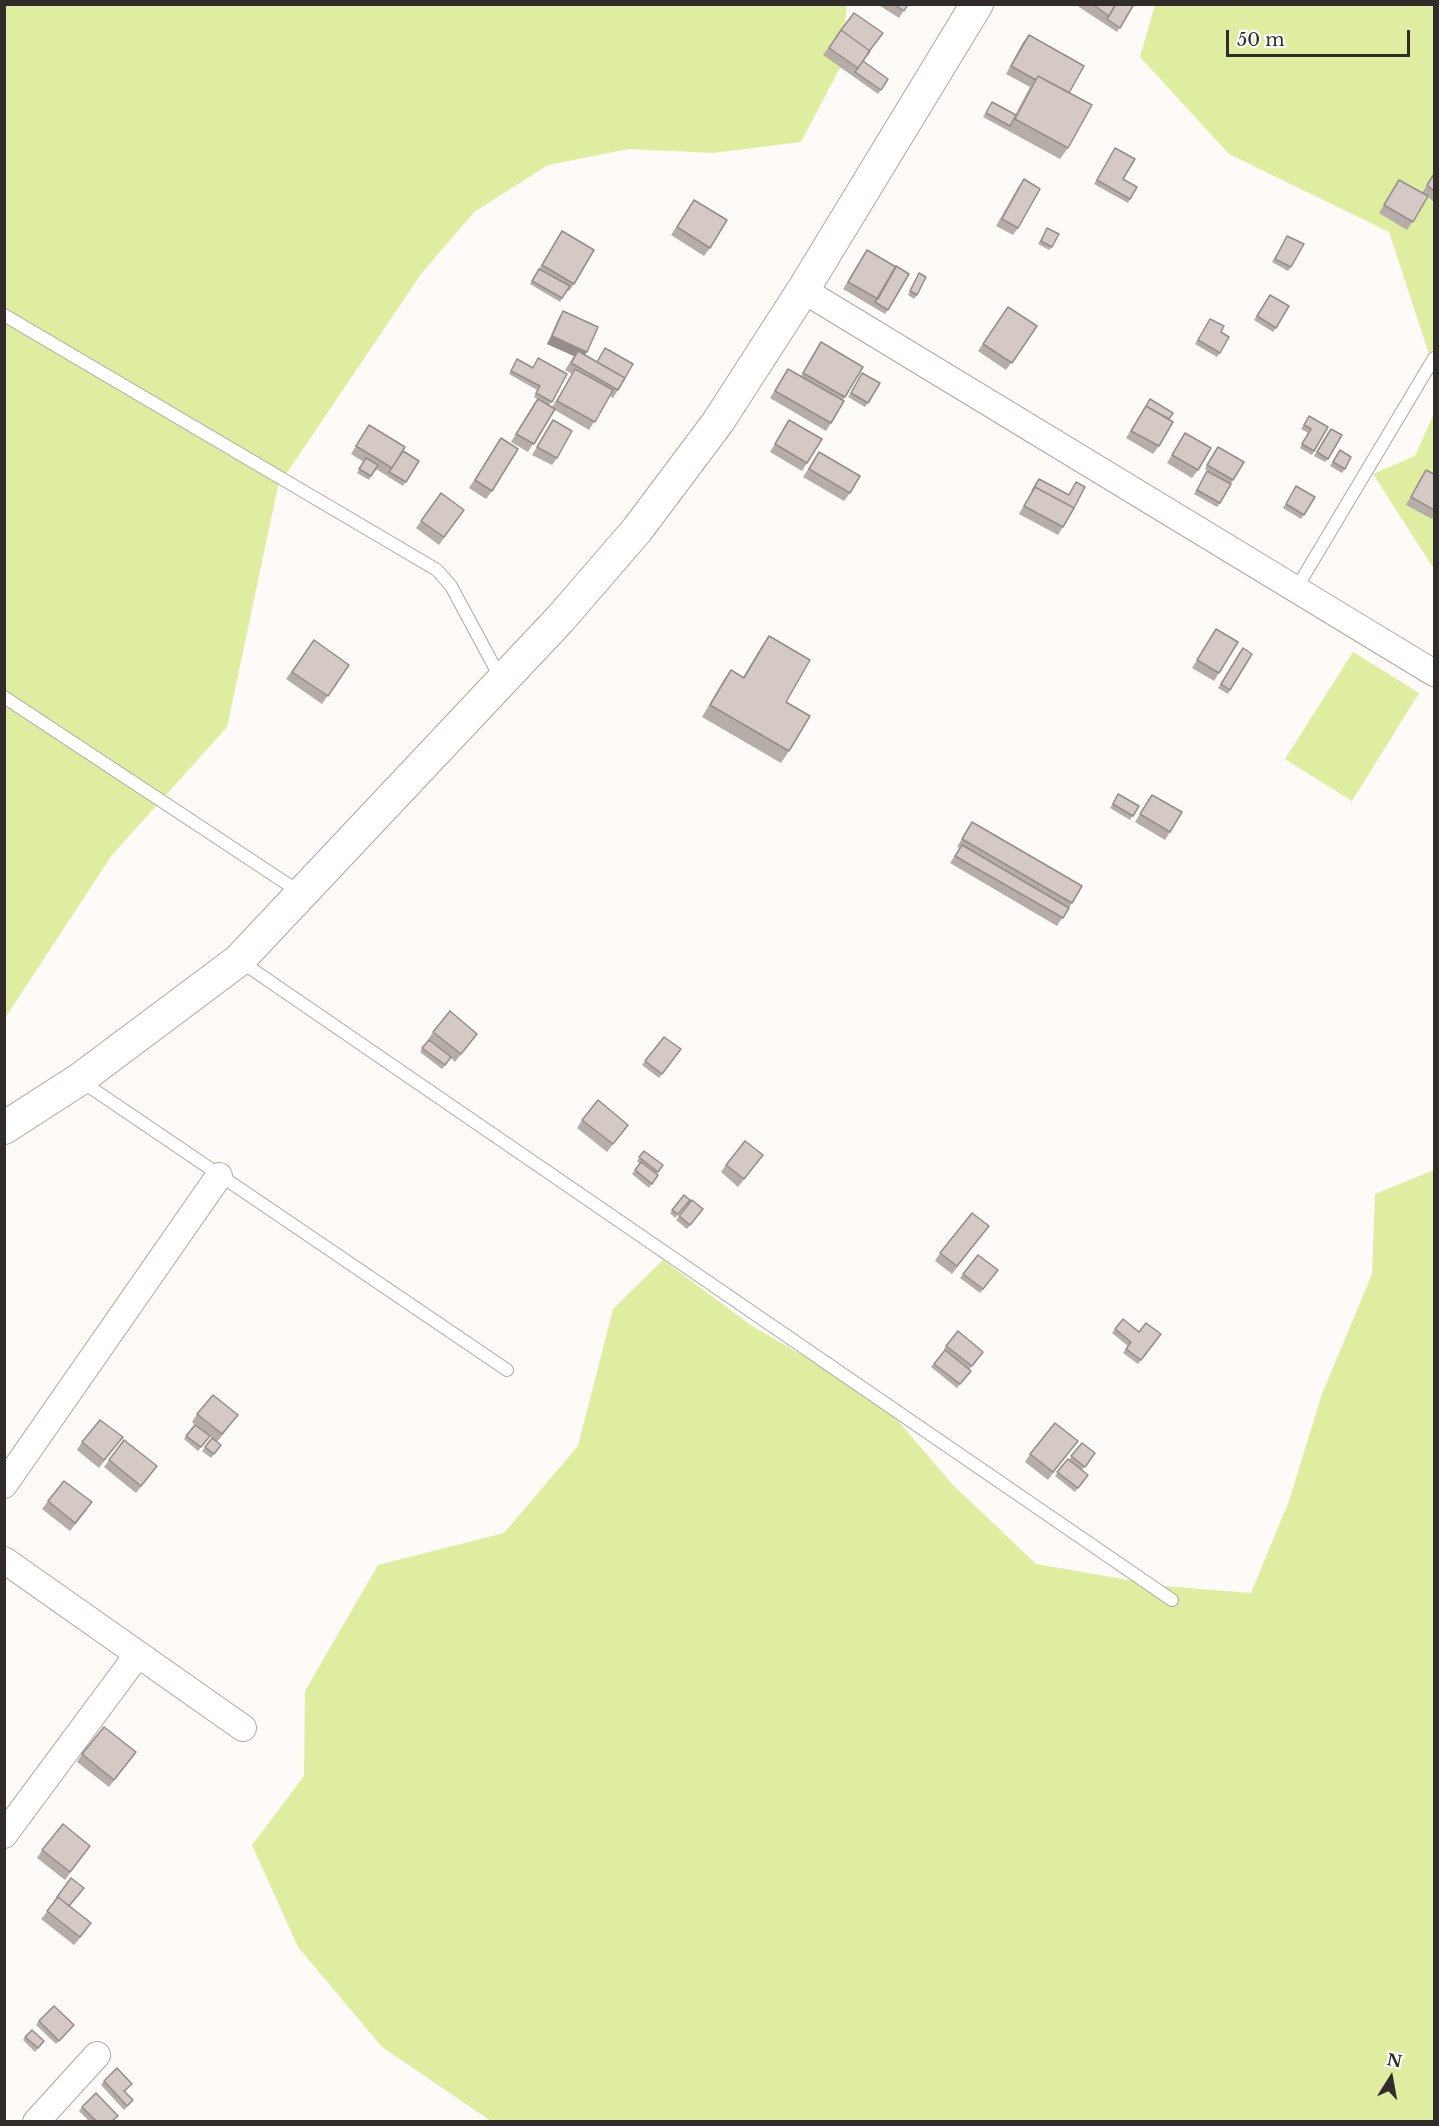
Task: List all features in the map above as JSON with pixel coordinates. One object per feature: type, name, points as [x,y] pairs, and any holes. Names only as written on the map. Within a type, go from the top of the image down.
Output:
[{"type":"street","points":[[4,1128],[80,1079],[239,960],[561,618],[637,530],[717,423],[803,290],[977,4]]},
{"type":"street","points":[[803,290],[1434,673]]},
{"type":"street","points":[[4,1485],[219,1176]]},
{"type":"street","points":[[4,1560],[243,1728]]},
{"type":"street","points":[[4,1835],[138,1654]]},
{"type":"street","points":[[36,2121],[97,2055]]},
{"type":"lane","points":[[4,315],[437,570],[451,586],[501,680]]},
{"type":"lane","points":[[1296,589],[1434,358]]},
{"type":"lane","points":[[4,697],[301,893]]},
{"type":"lane","points":[[239,960],[1173,1600]]},
{"type":"lane","points":[[80,1079],[219,1176],[507,1370]]},
{"type":"green space","points":[[5,5],[847,5],[840,68],[801,142],[713,153],[629,149],[548,165],[474,212],[421,274],[278,486],[227,727],[112,855],[5,1018]]},
{"type":"green space","points":[[1155,5],[1434,5],[1434,369],[1389,232],[1229,154],[1140,57]]},
{"type":"green space","points":[[1434,413],[1434,569],[1373,474],[1415,456]]},
{"type":"green space","points":[[1353,652],[1419,693],[1352,801],[1285,759]]},
{"type":"green space","points":[[1434,1170],[1434,2121],[491,2121],[382,2047],[298,1947],[252,1845],[304,1776],[305,1691],[378,1565],[504,1533],[578,1446],[613,1309],[663,1260],[752,1326],[881,1401],[952,1484],[1036,1564],[1163,1586],[1251,1593],[1289,1501],[1322,1394],[1372,1274],[1375,1194]]},
{"type":"building","points":[[894,4],[908,4],[904,11]]},
{"type":"building","points":[[1092,4],[1116,4],[1109,16]]},
{"type":"building","points":[[1116,4],[1134,4],[1120,28],[1107,19]]},
{"type":"building","points":[[854,13],[883,33],[870,51],[841,30]]},
{"type":"building","points":[[841,30],[870,51],[858,68],[829,48]]},
{"type":"building","points":[[1029,35],[1084,66],[1069,93],[1038,76],[1036,80],[1011,66]]},
{"type":"building","points":[[863,61],[888,79],[881,90],[855,72]]},
{"type":"building","points":[[1038,76],[1092,105],[1068,148],[1015,119]]},
{"type":"building","points":[[992,102],[1016,115],[1010,126],[986,113]]},
{"type":"building","points":[[1115,148],[1135,159],[1123,179],[1137,187],[1130,199],[1097,180]]},
{"type":"building","points":[[1434,174],[1434,191],[1427,185]]},
{"type":"building","points":[[1024,179],[1040,189],[1018,228],[1002,219]]},
{"type":"building","points":[[1399,180],[1428,196],[1413,222],[1384,205]]},
{"type":"building","points":[[694,200],[727,220],[710,248],[677,227]]},
{"type":"building","points":[[1047,228],[1059,234],[1052,247],[1041,241]]},
{"type":"building","points":[[562,231],[594,250],[574,284],[542,265]]},
{"type":"building","points":[[1287,236],[1304,244],[1291,267],[1275,259]]},
{"type":"building","points":[[867,250],[896,267],[878,299],[848,282]]},
{"type":"building","points":[[896,266],[909,274],[888,310],[875,302]]},
{"type":"building","points":[[539,269],[570,286],[562,298],[532,281]]},
{"type":"building","points":[[919,273],[926,277],[917,295],[910,291]]},
{"type":"building","points":[[1270,295],[1289,306],[1276,328],[1257,316]]},
{"type":"building","points":[[1008,307],[1037,326],[1012,363],[983,344]]},
{"type":"building","points":[[563,311],[598,327],[587,352],[552,336]]},
{"type":"building","points":[[1210,319],[1224,326],[1221,332],[1229,337],[1220,353],[1198,340]]},
{"type":"building","points":[[821,342],[863,367],[845,397],[803,373]]},
{"type":"building","points":[[605,348],[633,364],[625,378],[597,362]]},
{"type":"building","points":[[578,351],[625,378],[618,390],[571,363]]},
{"type":"building","points":[[538,358],[567,374],[552,402],[536,393],[540,386],[511,371],[517,359],[533,368]]},
{"type":"building","points":[[575,369],[613,390],[595,422],[557,401]]},
{"type":"building","points":[[788,369],[844,401],[831,423],[775,391]]},
{"type":"building","points":[[862,373],[880,383],[868,403],[851,393]]},
{"type":"building","points":[[538,399],[555,409],[534,444],[516,434]]},
{"type":"building","points":[[1150,399],[1173,413],[1169,419],[1146,406]]},
{"type":"building","points":[[1146,406],[1173,422],[1159,446],[1131,431]]},
{"type":"building","points":[[1309,416],[1328,427],[1314,451],[1302,444],[1311,429],[1304,425]]},
{"type":"building","points":[[553,420],[572,431],[557,458],[537,447]]},
{"type":"building","points":[[789,420],[822,439],[807,463],[775,444]]},
{"type":"building","points":[[369,425],[405,447],[392,468],[356,446]]},
{"type":"building","points":[[1331,429],[1342,435],[1328,459],[1317,452]]},
{"type":"building","points":[[1185,433],[1211,448],[1198,470],[1172,455]]},
{"type":"building","points":[[501,438],[518,449],[492,491],[475,480]]},
{"type":"building","points":[[1218,447],[1244,462],[1233,480],[1207,465]]},
{"type":"building","points":[[1340,450],[1351,457],[1345,469],[1333,462]]},
{"type":"building","points":[[403,451],[419,461],[406,482],[389,472]]},
{"type":"building","points":[[819,452],[860,476],[850,493],[809,469]]},
{"type":"building","points":[[366,458],[378,465],[371,476],[359,469]]},
{"type":"building","points":[[1426,470],[1434,474],[1434,510],[1411,497]]},
{"type":"building","points":[[1207,471],[1231,484],[1220,503],[1197,490]]},
{"type":"building","points":[[1039,479],[1069,495],[1076,482],[1085,487],[1074,508],[1035,487],[1032,491]]},
{"type":"building","points":[[1296,486],[1315,497],[1304,515],[1286,504]]},
{"type":"building","points":[[1035,487],[1074,508],[1063,527],[1024,506]]},
{"type":"building","points":[[441,493],[464,510],[444,537],[421,521]]},
{"type":"building","points":[[1216,629],[1238,642],[1219,673],[1197,660]]},
{"type":"building","points":[[769,636],[810,660],[786,702],[810,716],[789,751],[710,705],[731,670],[744,678]]},
{"type":"building","points":[[314,640],[349,665],[328,696],[292,672]]},
{"type":"building","points":[[1243,648],[1252,654],[1230,690],[1221,684]]},
{"type":"building","points":[[1118,794],[1139,806],[1133,816],[1113,804]]},
{"type":"building","points":[[1152,795],[1182,812],[1170,832],[1140,814]]},
{"type":"building","points":[[972,822],[1082,886],[1072,903],[962,839]]},
{"type":"building","points":[[962,845],[1069,908],[1063,918],[955,856]]},
{"type":"building","points":[[450,1011],[477,1034],[461,1054],[433,1032]]},
{"type":"building","points":[[664,1037],[681,1049],[662,1074],[645,1061]]},
{"type":"building","points":[[429,1040],[451,1057],[445,1065],[422,1048]]},
{"type":"building","points":[[598,1100],[628,1125],[613,1144],[582,1120]]},
{"type":"building","points":[[745,1141],[763,1155],[744,1179],[726,1165]]},
{"type":"building","points":[[644,1151],[663,1165],[658,1172],[639,1157]]},
{"type":"building","points":[[641,1162],[658,1175],[652,1184],[635,1170]]},
{"type":"building","points":[[684,1195],[690,1200],[678,1214],[672,1210]]},
{"type":"building","points":[[692,1200],[703,1209],[690,1225],[679,1216]]},
{"type":"building","points":[[972,1213],[989,1226],[957,1266],[940,1253]]},
{"type":"building","points":[[978,1255],[998,1270],[983,1289],[963,1274]]},
{"type":"building","points":[[1123,1319],[1139,1332],[1146,1323],[1161,1334],[1141,1360],[1126,1349],[1131,1342],[1115,1329]]},
{"type":"building","points":[[958,1331],[983,1352],[972,1366],[946,1346]]},
{"type":"building","points":[[945,1350],[971,1371],[960,1384],[934,1364]]},
{"type":"building","points":[[213,1395],[238,1415],[222,1434],[197,1414]]},
{"type":"building","points":[[100,1420],[123,1437],[104,1460],[82,1442]]},
{"type":"building","points":[[1055,1423],[1078,1441],[1053,1472],[1030,1454]]},
{"type":"building","points":[[195,1425],[210,1436],[201,1447],[186,1436]]},
{"type":"building","points":[[212,1438],[221,1445],[214,1454],[205,1447]]},
{"type":"building","points":[[124,1440],[157,1466],[141,1486],[109,1460]]},
{"type":"building","points":[[1082,1443],[1095,1453],[1085,1467],[1071,1456]]},
{"type":"building","points":[[1068,1459],[1088,1475],[1078,1488],[1057,1472]]},
{"type":"building","points":[[64,1481],[92,1502],[75,1523],[48,1501]]},
{"type":"building","points":[[104,1727],[136,1752],[114,1780],[82,1754]]},
{"type":"building","points":[[63,1824],[90,1846],[70,1872],[42,1850]]},
{"type":"building","points":[[71,1878],[84,1888],[69,1906],[57,1897]]},
{"type":"building","points":[[58,1897],[91,1923],[80,1937],[47,1911]]},
{"type":"building","points":[[54,2006],[74,2025],[59,2041],[39,2021]]},
{"type":"building","points":[[32,2030],[44,2041],[38,2048],[25,2037]]},
{"type":"building","points":[[117,2068],[132,2084],[124,2091],[133,2100],[127,2106],[104,2081]]},
{"type":"building","points":[[96,2093],[118,2116],[112,2121],[96,2121],[82,2107]]}]
